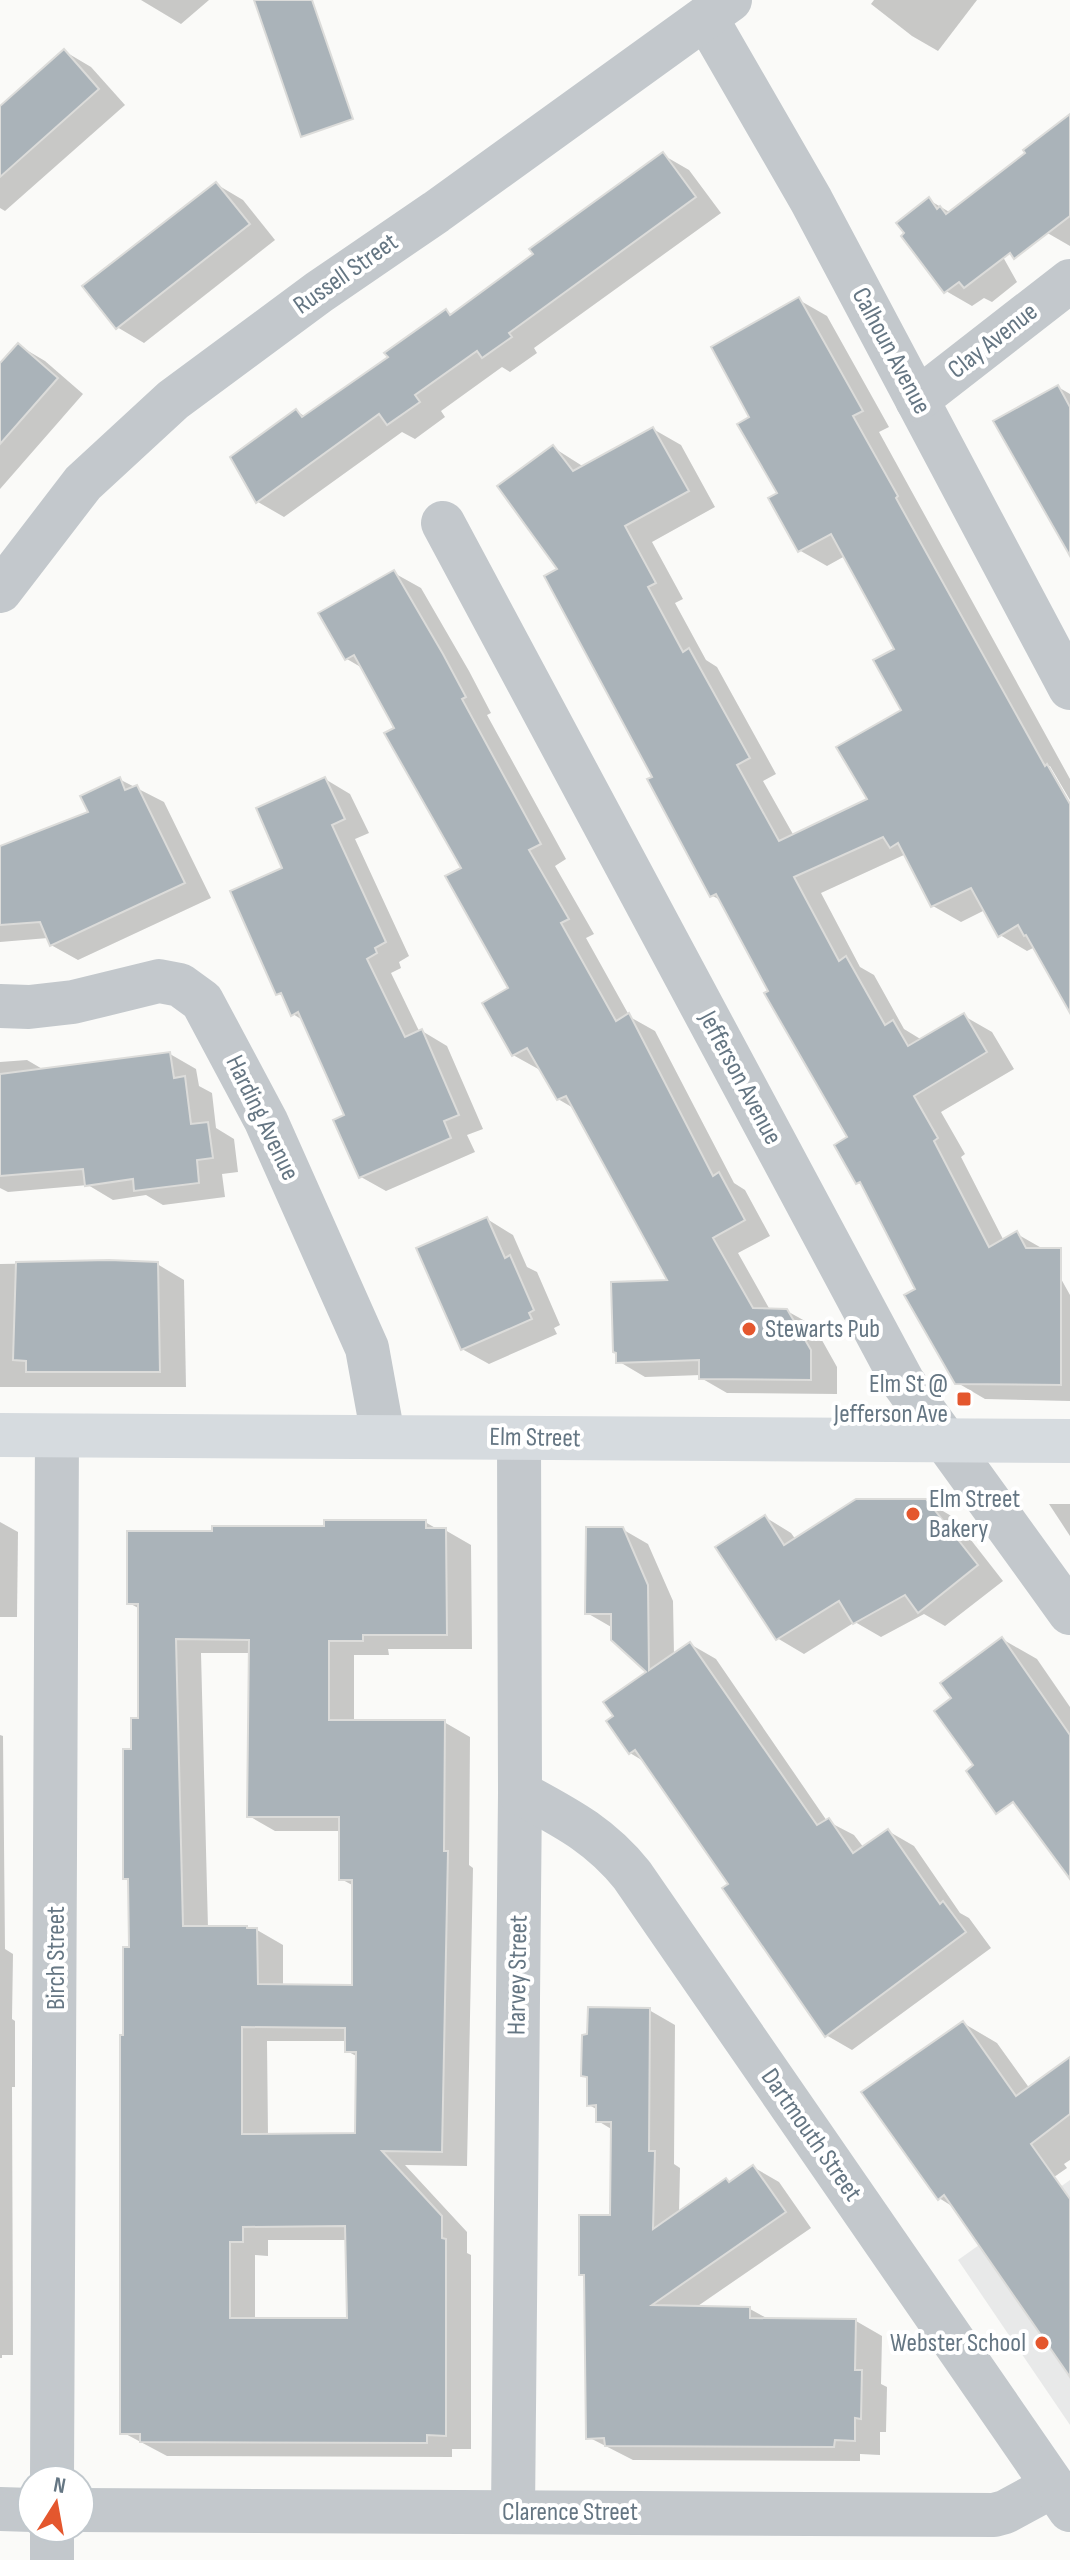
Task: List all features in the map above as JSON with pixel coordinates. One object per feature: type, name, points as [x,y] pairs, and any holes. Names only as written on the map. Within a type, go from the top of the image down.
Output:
[{"type":"main road","name":"Elm Street","points":[[0,1435],[1070,1441]]},
{"type":"street","name":"Calhoun Avenue","points":[[718,9],[811,200],[1070,688]]},
{"type":"street","name":"Russell Street","points":[[0,591],[83,483],[173,400],[319,292],[436,212],[718,9]]},
{"type":"street","name":"Clay Avenue","points":[[917,400],[1070,281]]},
{"type":"street","name":"Jefferson Avenue","points":[[443,523],[903,1382],[1070,1613]]},
{"type":"street","name":"Harding Avenue","points":[[0,1006],[29,1007],[73,1002],[159,981],[180,985],[202,1001],[266,1121],[367,1348],[383,1436]]},
{"type":"street","name":"Birch Street","points":[[52,2464],[57,1436]]},
{"type":"street","name":"Harvey Street","points":[[513,2512],[520,1793],[519,1438]]},
{"type":"street","name":"Dartmouth Street","points":[[520,1793],[586,1829],[611,1850],[632,1875],[1062,2498]]},
{"type":"street","name":"Clarence Street","points":[[96,2510],[994,2515],[1062,2498]]},
{"type":"shaded area","name":"Webster School","points":[[1070,2180],[1070,2425],[958,2260]]},
{"type":"building","points":[[254,0],[312,0],[353,119],[301,137]]},
{"type":"building","points":[[64,49],[99,89],[0,177],[0,106]]},
{"type":"building","points":[[1070,114],[1070,216],[1014,259],[1010,253],[964,288],[959,282],[944,293],[901,236],[904,233],[896,223],[929,197],[937,209],[940,206],[946,214]]},
{"type":"building","points":[[663,152],[696,197],[509,333],[512,337],[482,358],[477,351],[415,395],[420,402],[387,425],[379,414],[256,503],[230,457],[296,409],[302,417],[388,357],[384,353],[446,309],[450,315],[533,254],[529,249]]},
{"type":"building","points":[[216,182],[250,224],[116,329],[82,286]]},
{"type":"building","points":[[799,297],[863,411],[853,416],[898,496],[896,498],[1045,766],[1047,764],[1070,804],[1070,1013],[1018,925],[998,937],[971,888],[931,907],[898,843],[890,848],[883,837],[794,877],[839,961],[846,956],[885,1025],[893,1020],[908,1046],[964,1013],[987,1052],[914,1096],[938,1138],[934,1141],[989,1247],[1017,1231],[1026,1248],[1061,1248],[1061,1385],[955,1384],[904,1295],[915,1289],[860,1182],[856,1184],[834,1145],[847,1137],[764,993],[768,991],[716,894],[710,897],[647,779],[652,777],[544,576],[557,569],[497,486],[553,445],[573,471],[653,427],[689,491],[625,526],[656,583],[648,587],[683,652],[689,648],[750,758],[737,765],[779,841],[867,799],[836,747],[901,710],[873,660],[894,649],[831,534],[798,552],[768,498],[777,493],[737,424],[749,417],[711,347]]},
{"type":"building","points":[[18,343],[58,378],[0,444],[0,363]]},
{"type":"building","points":[[1058,385],[1070,407],[1070,556],[993,421]]},
{"type":"building","points":[[394,570],[443,654],[466,697],[462,699],[541,844],[529,850],[569,919],[561,923],[616,1021],[629,1013],[713,1176],[719,1172],[745,1220],[713,1238],[753,1308],[787,1309],[811,1350],[811,1380],[699,1379],[699,1360],[616,1363],[611,1282],[667,1280],[566,1096],[557,1100],[527,1048],[512,1056],[482,1003],[508,988],[445,876],[461,868],[384,733],[394,728],[354,655],[345,660],[318,613]]},
{"type":"building","points":[[120,777],[125,790],[137,785],[185,883],[50,946],[40,922],[0,925],[0,846],[88,812],[80,796]]},
{"type":"building","points":[[325,777],[345,819],[332,825],[386,942],[375,948],[377,953],[367,959],[405,1037],[422,1029],[459,1115],[444,1121],[451,1138],[359,1178],[333,1120],[344,1115],[298,1012],[291,1016],[281,993],[276,995],[230,891],[282,868],[256,808]]},
{"type":"building","points":[[170,1052],[174,1078],[185,1076],[191,1124],[208,1122],[213,1158],[197,1160],[199,1183],[134,1191],[133,1179],[85,1186],[83,1169],[0,1176],[0,1074]]},
{"type":"building","points":[[487,1217],[505,1258],[510,1255],[534,1310],[529,1313],[532,1319],[461,1350],[416,1248]]},
{"type":"building","points":[[16,1262],[158,1262],[160,1372],[26,1372],[26,1361],[13,1360]]},
{"type":"building","points":[[856,1499],[926,1499],[978,1565],[918,1613],[905,1595],[853,1624],[839,1601],[776,1640],[715,1547],[765,1515],[784,1545]]},
{"type":"building","points":[[324,1520],[426,1520],[426,1528],[446,1528],[447,1635],[363,1635],[363,1641],[329,1641],[329,1720],[445,1720],[444,1851],[448,1851],[442,2152],[382,2151],[442,2216],[442,2238],[446,2239],[446,2436],[427,2435],[427,2443],[140,2442],[140,2434],[120,2434],[120,2035],[123,2035],[123,1947],[129,1947],[128,1879],[123,1879],[123,1749],[131,1749],[131,1718],[138,1718],[138,1604],[127,1604],[127,1531],[212,1531],[212,1526],[324,1526]],"holes":[[[176,1639],[249,1640],[247,1817],[339,1817],[339,1880],[352,1880],[352,1985],[258,1984],[257,1928],[183,1926]],[[242,2027],[345,2028],[345,2052],[356,2052],[355,2133],[242,2134]],[[345,2226],[347,2318],[230,2318],[230,2242],[243,2242],[243,2227]]]},
{"type":"building","points":[[586,1527],[623,1527],[648,1585],[649,1670],[690,1642],[817,1825],[829,1818],[853,1853],[888,1829],[940,1904],[943,1901],[966,1932],[825,2037],[722,1888],[728,1884],[635,1750],[629,1754],[606,1721],[613,1716],[603,1702],[646,1672],[611,1640],[611,1614],[585,1614]]},
{"type":"building","points":[[1002,1637],[1070,1735],[1070,1879],[1013,1802],[996,1814],[966,1771],[973,1765],[934,1711],[951,1698],[940,1683]]},
{"type":"building","points":[[588,2007],[650,2008],[649,2151],[655,2151],[653,2229],[726,2178],[729,2182],[753,2165],[786,2212],[652,2305],[750,2307],[750,2318],[856,2319],[855,2370],[862,2370],[861,2419],[855,2418],[855,2441],[835,2440],[834,2447],[605,2446],[604,2438],[586,2439],[584,2275],[579,2275],[579,2215],[610,2215],[611,2122],[596,2122],[596,2105],[587,2106],[587,2077],[581,2076],[582,2035],[587,2034]]},
{"type":"building","points":[[963,2021],[1016,2096],[1070,2057],[1070,2114],[1031,2144],[1070,2199],[1070,2377],[944,2195],[938,2200],[861,2092]]},
{"type":"place","name":"Stewarts Pub","points":[[749,1329]]},
{"type":"place","name":"Elm St @ Jefferson Ave","points":[[964,1399]]},
{"type":"place","name":"Elm Street Bakery","points":[[913,1514]]},
{"type":"place","name":"Webster School","points":[[1042,2343]]}]
